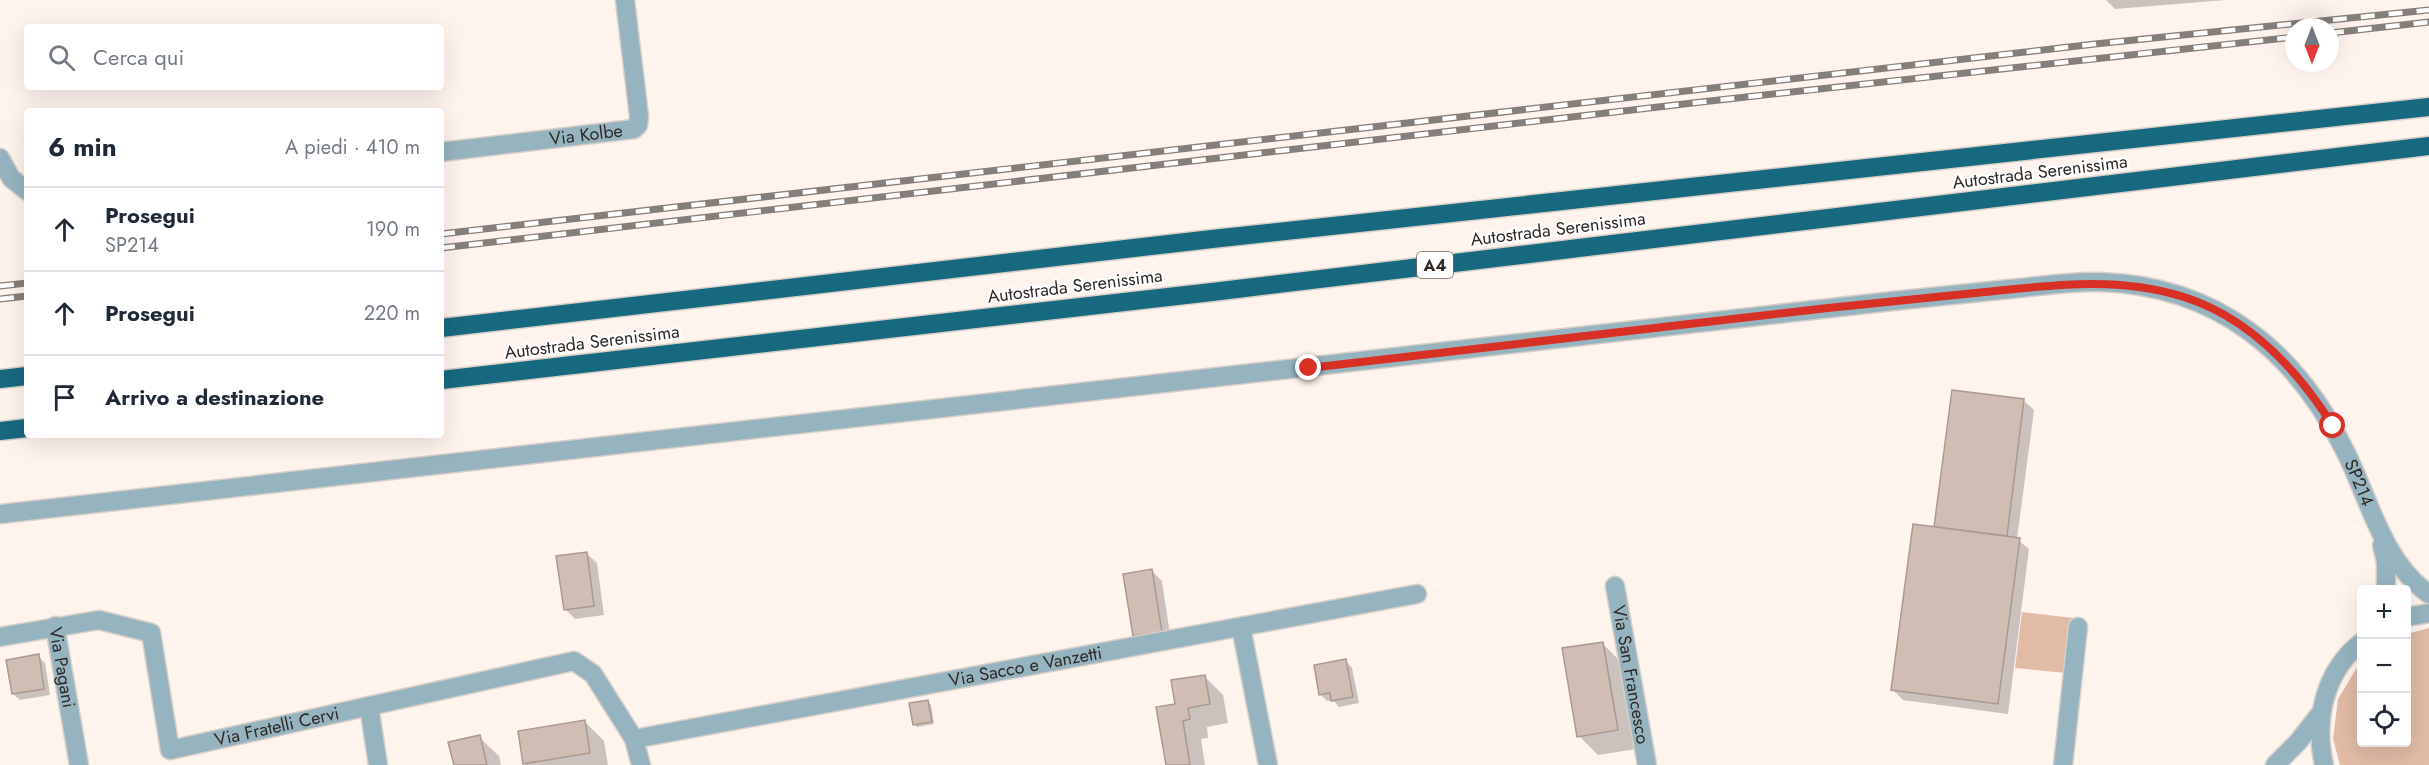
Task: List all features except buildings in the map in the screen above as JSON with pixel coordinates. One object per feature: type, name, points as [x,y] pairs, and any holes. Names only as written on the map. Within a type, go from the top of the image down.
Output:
[{"type":"highway","name":"Autostrada Serenissima","points":[[444,328],[1224,238],[2429,107]]},
{"type":"highway","name":"Autostrada Serenissima","points":[[444,380],[1223,290],[2429,146]]},
{"type":"highway","points":[[0,379],[24,376]]},
{"type":"highway","points":[[0,431],[24,428]]},
{"type":"street","name":"Via Kolbe","points":[[444,152],[634,129],[638,125],[639,116],[625,0]]},
{"type":"street","points":[[0,158],[11,178],[24,189]]},
{"type":"street","name":"SP214","points":[[0,514],[1893,301],[2057,284],[2101,282],[2143,286],[2185,297],[2219,311],[2255,335],[2283,360],[2311,392],[2333,426],[2380,531],[2396,560],[2429,594]]},
{"type":"street","name":"SP214","points":[[2380,531],[2386,562],[2386,585]]},
{"type":"street","name":"Via San Francesco","points":[[1615,586],[1647,765]]},
{"type":"street","name":"Via Sacco e Vanzetti","points":[[634,739],[1417,594]]},
{"type":"street","points":[[2411,616],[2429,613]]},
{"type":"street","name":"Via Fratelli Cervi","points":[[55,626],[99,620],[151,633],[170,750],[574,661],[593,674],[634,739]]},
{"type":"street","name":"Via Pagani","points":[[0,637],[55,626],[79,765]]},
{"type":"street","points":[[1241,627],[1268,765]]},
{"type":"street","points":[[2063,765],[2078,627]]},
{"type":"street","points":[[2324,765],[2319,743],[2320,714],[2331,680],[2351,650],[2357,645]]},
{"type":"street","points":[[369,706],[378,765]]},
{"type":"street","points":[[2275,765],[2298,742],[2320,714]]},
{"type":"street","points":[[634,739],[641,765]]},
{"type":"shaded area","points":[[2022,612],[2073,618],[2066,673],[2015,668]]},
{"type":"shaded area","points":[[2429,628],[2429,765],[2340,765],[2333,739],[2338,699],[2357,668],[2357,747],[2411,747],[2411,633]]},
{"type":"railway","points":[[444,234],[2095,44],[2429,10]]},
{"type":"railway","points":[[2339,32],[2429,22]]},
{"type":"railway","points":[[444,248],[1710,101],[2285,38]]},
{"type":"railway","points":[[0,286],[24,283]]},
{"type":"railway","points":[[0,299],[24,296]]},
{"type":"route","points":[[1309,368],[1893,301],[2057,284],[2101,282],[2143,286],[2185,297],[2219,311],[2255,335],[2283,360],[2311,392],[2333,426]]}]
